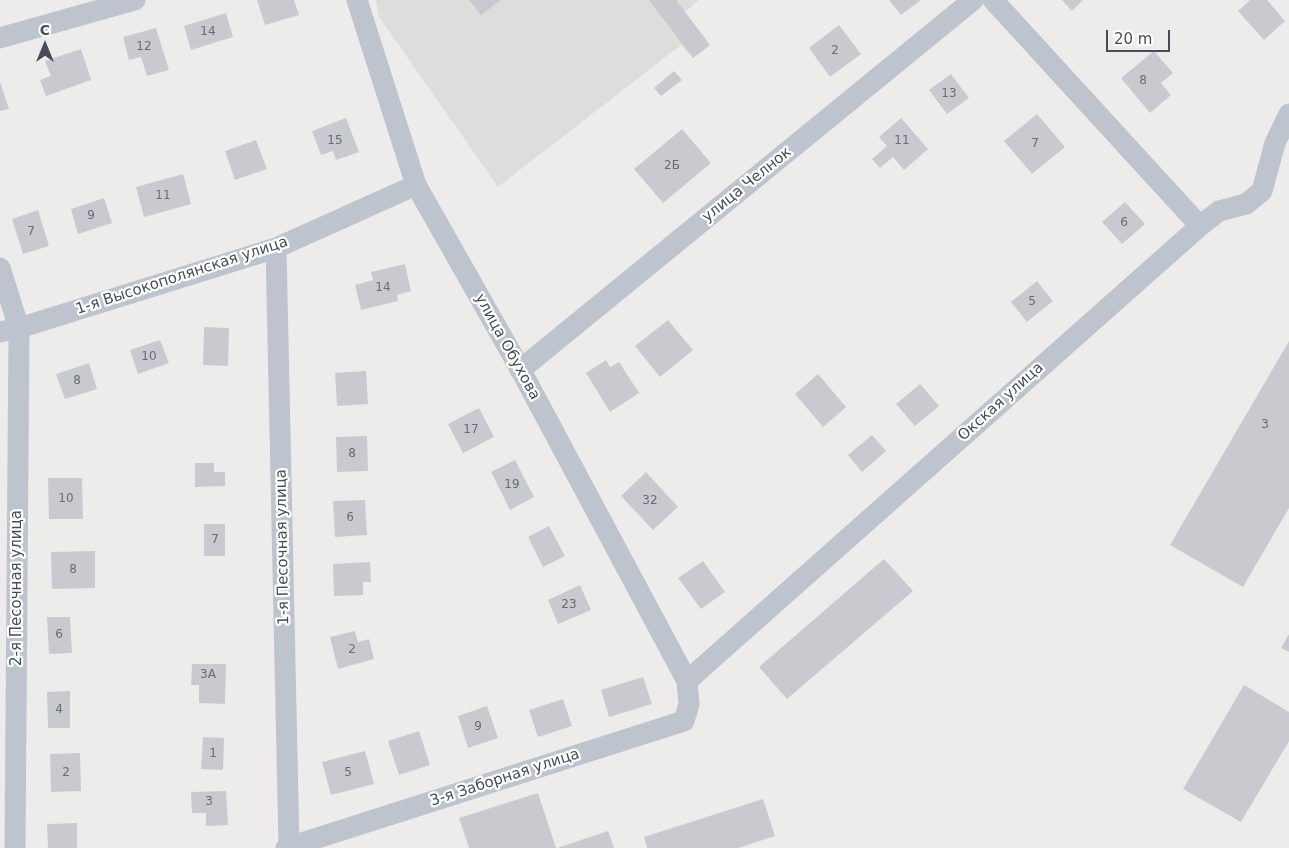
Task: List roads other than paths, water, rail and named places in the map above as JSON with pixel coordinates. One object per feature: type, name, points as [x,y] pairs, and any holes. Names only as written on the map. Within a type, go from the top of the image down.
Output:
[{"type":"street","points":[[0,38],[135,0]]},
{"type":"street","name":"улица Обухова","points":[[357,0],[416,185],[520,370],[687,681]]},
{"type":"street","name":"улица Челнок","points":[[520,370],[973,0]]},
{"type":"street","points":[[993,0],[1200,226]]},
{"type":"street","name":"Окская улица","points":[[687,681],[1200,226],[1218,211],[1246,204],[1262,191],[1275,143],[1289,114]]},
{"type":"street","name":"1-я Высокополянская улица","points":[[9,330],[276,248],[416,185]]},
{"type":"street","name":"1-я Песочная улица","points":[[276,248],[287,848]]},
{"type":"street","name":"2-я Песочная улица","points":[[0,268],[9,330],[15,848]]},
{"type":"street","name":"3-я Заборная улица","points":[[287,848],[684,721],[690,704],[687,681]]}]
